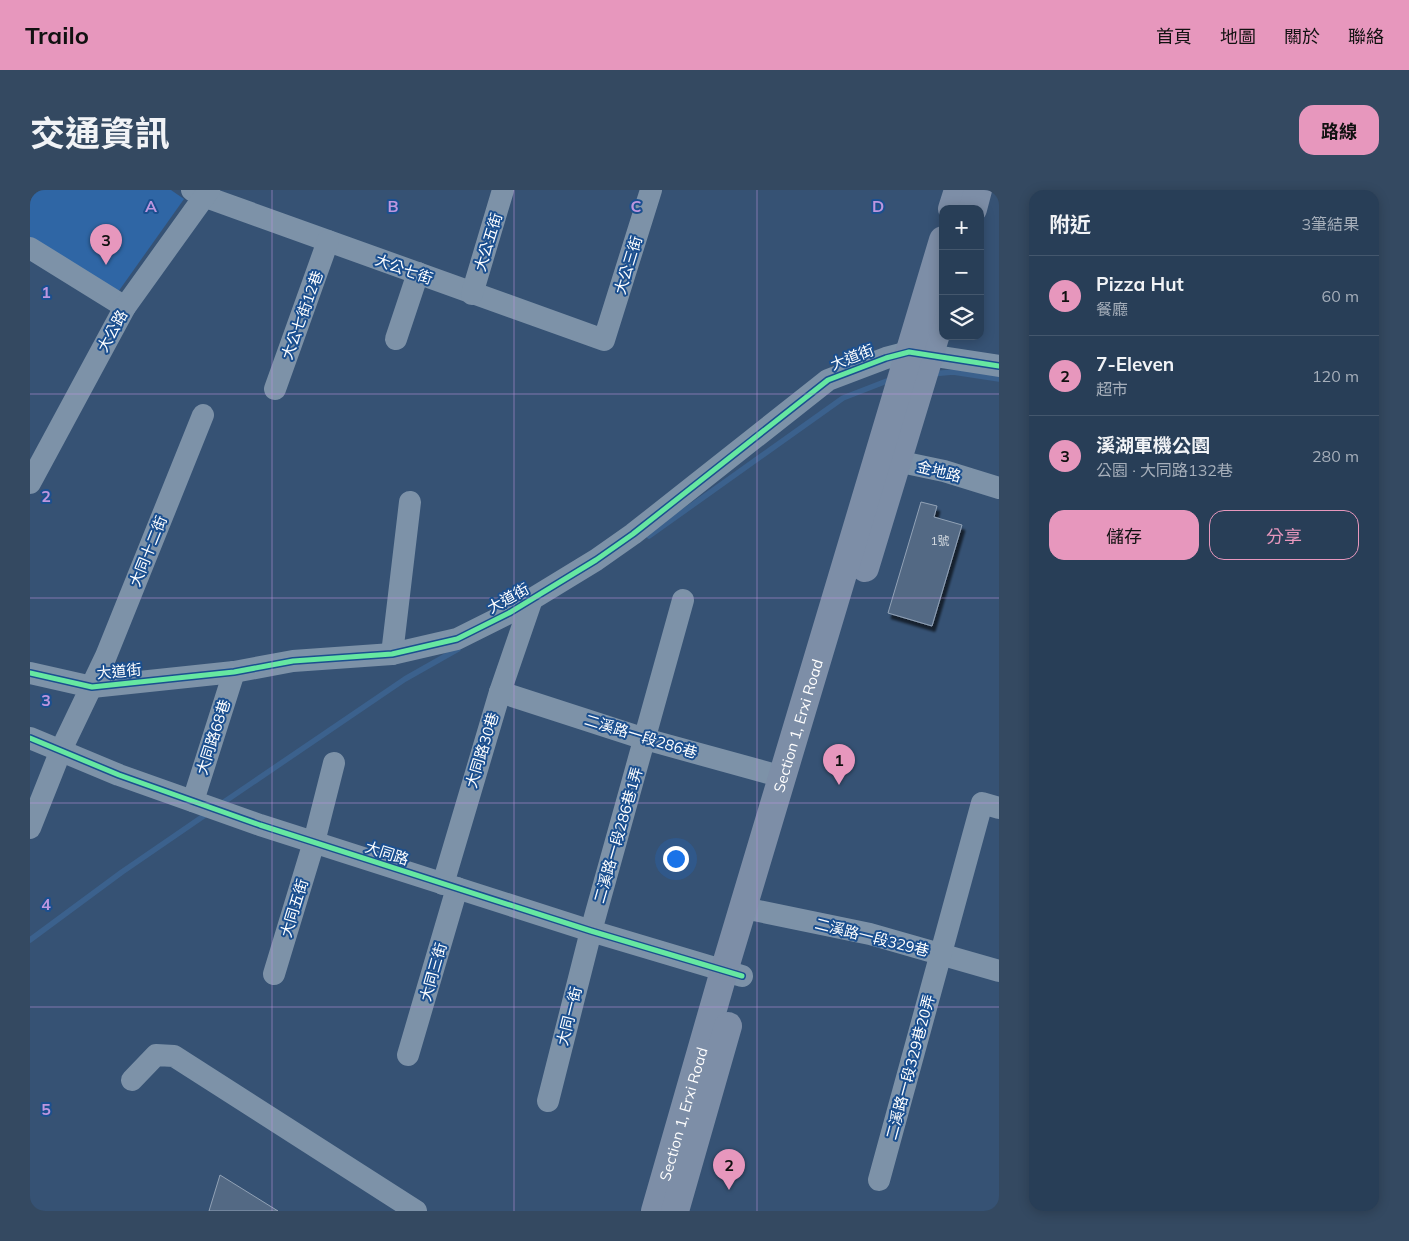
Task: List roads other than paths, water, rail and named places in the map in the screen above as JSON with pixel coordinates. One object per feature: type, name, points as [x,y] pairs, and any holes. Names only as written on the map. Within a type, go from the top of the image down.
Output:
[{"type":"main road","points":[[953,205],[958,190]]},
{"type":"main road","points":[[974,205],[978,190]]},
{"type":"main road","name":"Section 1, Erxi Road","points":[[662,1211],[915,369],[941,250]]},
{"type":"main road","name":"Section 1, Erxi Road","points":[[915,369],[939,319]]},
{"type":"main road","name":"Section 1, Erxi Road","points":[[753,910],[783,776],[888,459]]},
{"type":"street","name":"大公五街","points":[[472,294],[503,190]]},
{"type":"street","name":"大公三街","points":[[604,340],[651,190]]},
{"type":"street","name":"大公七街","points":[[201,192],[472,294],[604,340]]},
{"type":"street","name":"大公路","points":[[30,483],[124,307],[201,192]]},
{"type":"street","name":"大公七街12巷","points":[[275,389],[328,241]]},
{"type":"street","points":[[30,248],[124,307]]},
{"type":"street","points":[[396,339],[418,273]]},
{"type":"street","name":"大道街","points":[[30,673],[92,687],[234,672],[293,661],[392,654],[456,639],[509,613],[530,606],[633,534],[828,380],[886,358],[915,369]]},
{"type":"street","points":[[915,369],[999,366]]},
{"type":"street","name":"大同十二街","points":[[30,828],[61,750],[77,714],[92,687],[203,415]]},
{"type":"street","name":"金地路","points":[[888,459],[944,471],[999,488]]},
{"type":"street","points":[[392,654],[410,502]]},
{"type":"street","name":"二溪路一段286巷1弄","points":[[591,932],[683,600]]},
{"type":"street","name":"大同路30巷","points":[[450,886],[500,692],[530,606]]},
{"type":"street","name":"大同路68巷","points":[[207,806],[234,672]]},
{"type":"street","name":"二溪路一段286巷","points":[[500,692],[645,739],[783,776]]},
{"type":"street","name":"大同路","points":[[30,738],[119,775],[314,842],[591,932],[733,974]]},
{"type":"street","name":"大同五街","points":[[274,974],[314,842],[334,763]]},
{"type":"street","name":"二溪路一段329巷20弄","points":[[879,1180],[941,954],[991,805]]},
{"type":"street","name":"大同三街","points":[[408,1055],[450,886]]},
{"type":"street","name":"二溪路一段329巷","points":[[753,910],[870,934],[999,971]]},
{"type":"street","name":"大同一街","points":[[548,1101],[591,932]]},
{"type":"street","points":[[132,1080],[156,1055],[174,1056],[416,1211]]},
{"type":"waterway","points":[[931,374],[953,372],[999,379]]},
{"type":"waterway","points":[[649,536],[843,398],[892,379]]},
{"type":"waterway","points":[[221,804],[405,679],[458,649]]},
{"type":"waterway","points":[[30,940],[122,872],[208,813]]},
{"type":"place","name":"溪湖軍機公園","points":[[106,265]]},
{"type":"place","name":"Pizza Hut","points":[[839,785]]},
{"type":"place","name":"7-Eleven","points":[[729,1190]]}]
